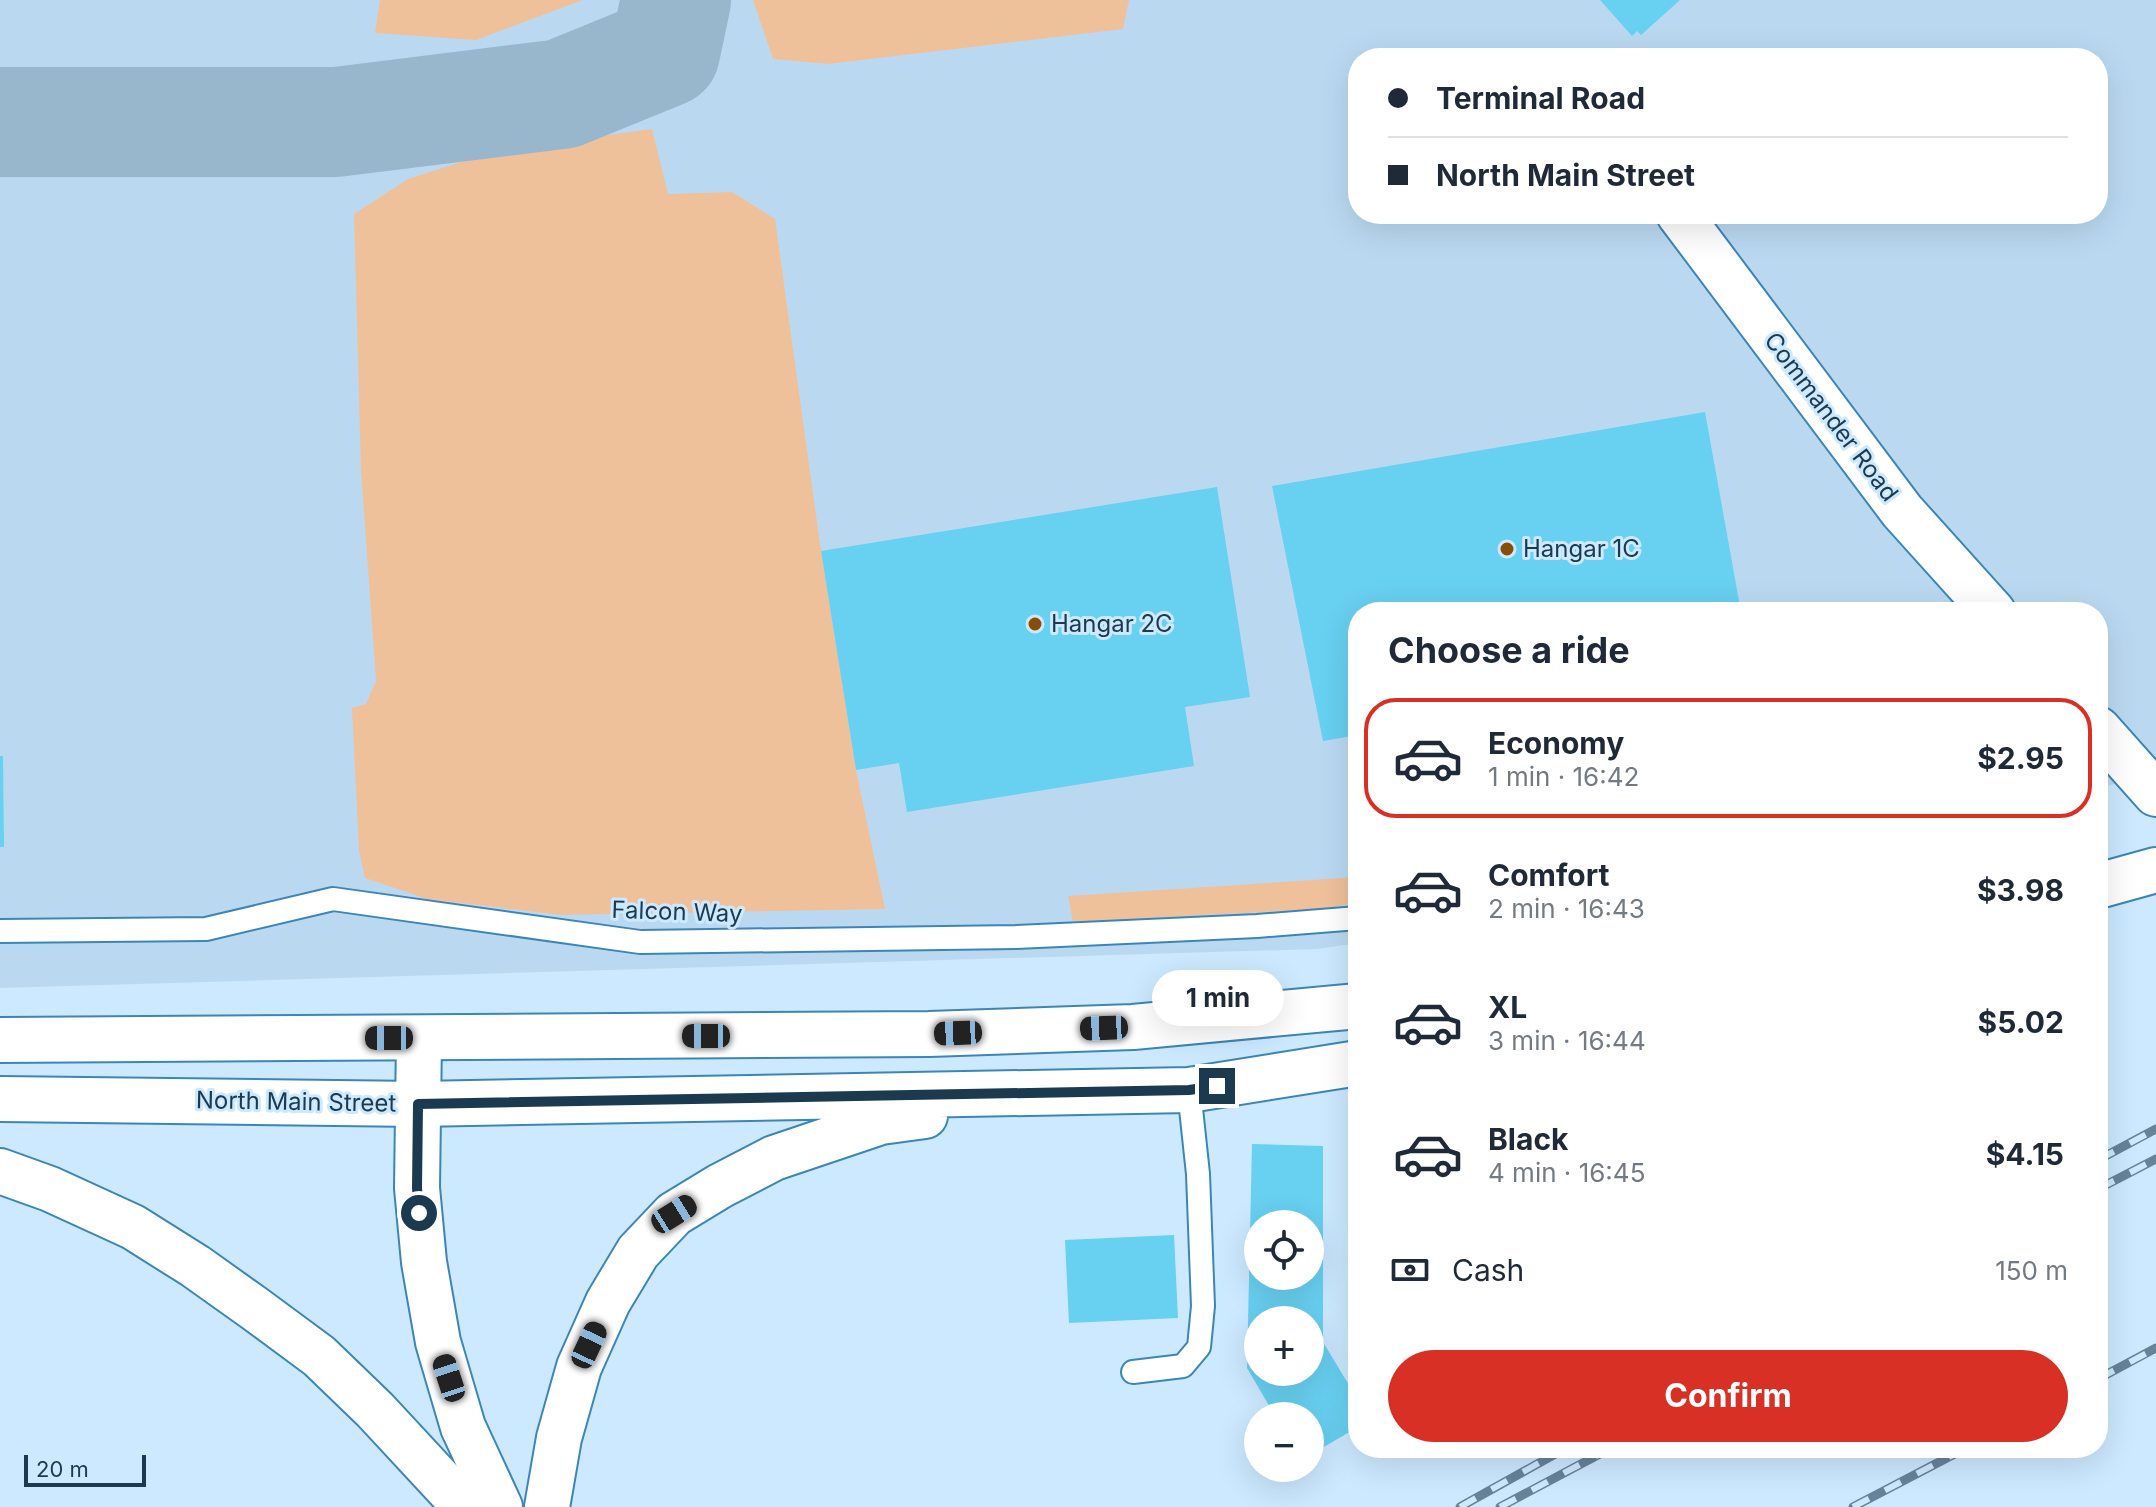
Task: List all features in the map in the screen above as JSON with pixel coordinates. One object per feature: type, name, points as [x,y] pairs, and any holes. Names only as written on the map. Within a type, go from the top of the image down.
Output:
[{"type":"main road","name":"Commander Road","points":[[1687,224],[1902,511],[1984,602]]},
{"type":"main road","points":[[2108,740],[2156,794]]},
{"type":"main road","points":[[2108,883],[2156,870]]},
{"type":"main road","points":[[0,1040],[929,1034],[1118,1028],[1348,1007]]},
{"type":"main road","points":[[419,1038],[417,1188],[424,1262],[438,1342],[463,1427],[500,1507]]},
{"type":"main road","name":"North Main Street","points":[[0,1099],[418,1104],[1189,1090],[1348,1065]]},
{"type":"main road","points":[[547,1507],[559,1438],[579,1367],[608,1302],[638,1252],[674,1214],[774,1158],[881,1122],[984,1108],[1189,1090]]},
{"type":"main road","points":[[0,1171],[50,1189],[133,1227],[254,1308],[319,1356],[375,1410],[465,1507]]},
{"type":"lane","name":"Falcon Way","points":[[0,931],[206,929],[333,899],[640,942],[1016,937],[1348,919]]},
{"type":"lane","points":[[1133,1372],[1183,1366],[1199,1347],[1203,1306],[1201,1247],[1198,1174],[1189,1090]]},
{"type":"shaded area","points":[[0,0],[2156,0],[2156,771],[2108,786],[2108,602],[1348,602],[1348,944],[1317,949],[0,988]]},
{"type":"shaded area","points":[[380,0],[583,0],[476,40],[375,33]]},
{"type":"shaded area","points":[[753,0],[1129,0],[1123,29],[828,64],[773,59]]},
{"type":"shaded area","points":[[652,129],[668,194],[732,192],[775,219],[821,551],[856,770],[885,909],[561,915],[427,899],[365,878],[359,851],[352,708],[366,704],[376,681],[361,471],[354,214],[408,179],[499,150]]},
{"type":"shaded area","points":[[1348,878],[1348,905],[1322,909],[1073,922],[1068,896]]},
{"type":"building","points":[[1600,0],[1680,0],[1641,35],[1637,31],[1632,36]]},
{"type":"building","name":"Hangar 1C","points":[[1705,412],[1739,602],[1348,602],[1348,737],[1323,741],[1272,486]]},
{"type":"building","name":"Hangar 2C","points":[[1217,487],[1250,697],[1185,707],[1194,766],[907,812],[899,763],[856,770],[821,551]]},
{"type":"building","points":[[0,756],[3,756],[4,847],[0,847]]},
{"type":"building","points":[[1252,1144],[1323,1146],[1323,1210],[1251,1210]]},
{"type":"building","points":[[1174,1235],[1178,1318],[1069,1323],[1065,1240]]},
{"type":"building","points":[[1249,1290],[1323,1290],[1323,1306],[1248,1306]]},
{"type":"building","points":[[1324,1344],[1348,1383],[1348,1433],[1324,1447],[1324,1402],[1267,1402],[1258,1386],[1324,1386]]},
{"type":"taxiway","points":[[0,122],[336,122],[562,94],[665,52],[676,0]]},
{"type":"railway","points":[[2108,1155],[2156,1129]]},
{"type":"railway","points":[[2108,1184],[2156,1159]]},
{"type":"railway","points":[[2108,1374],[2156,1348]]},
{"type":"railway","points":[[1460,1507],[1548,1458]]},
{"type":"railway","points":[[1500,1507],[1592,1458]]},
{"type":"railway","points":[[1853,1507],[1947,1458]]},
{"type":"place","name":"Hangar 1C","points":[[1507,549]]},
{"type":"place","name":"Hangar 2C","points":[[1035,624]]},
{"type":"route","points":[[419,1213],[418,1104],[1189,1090],[1217,1086]]}]
